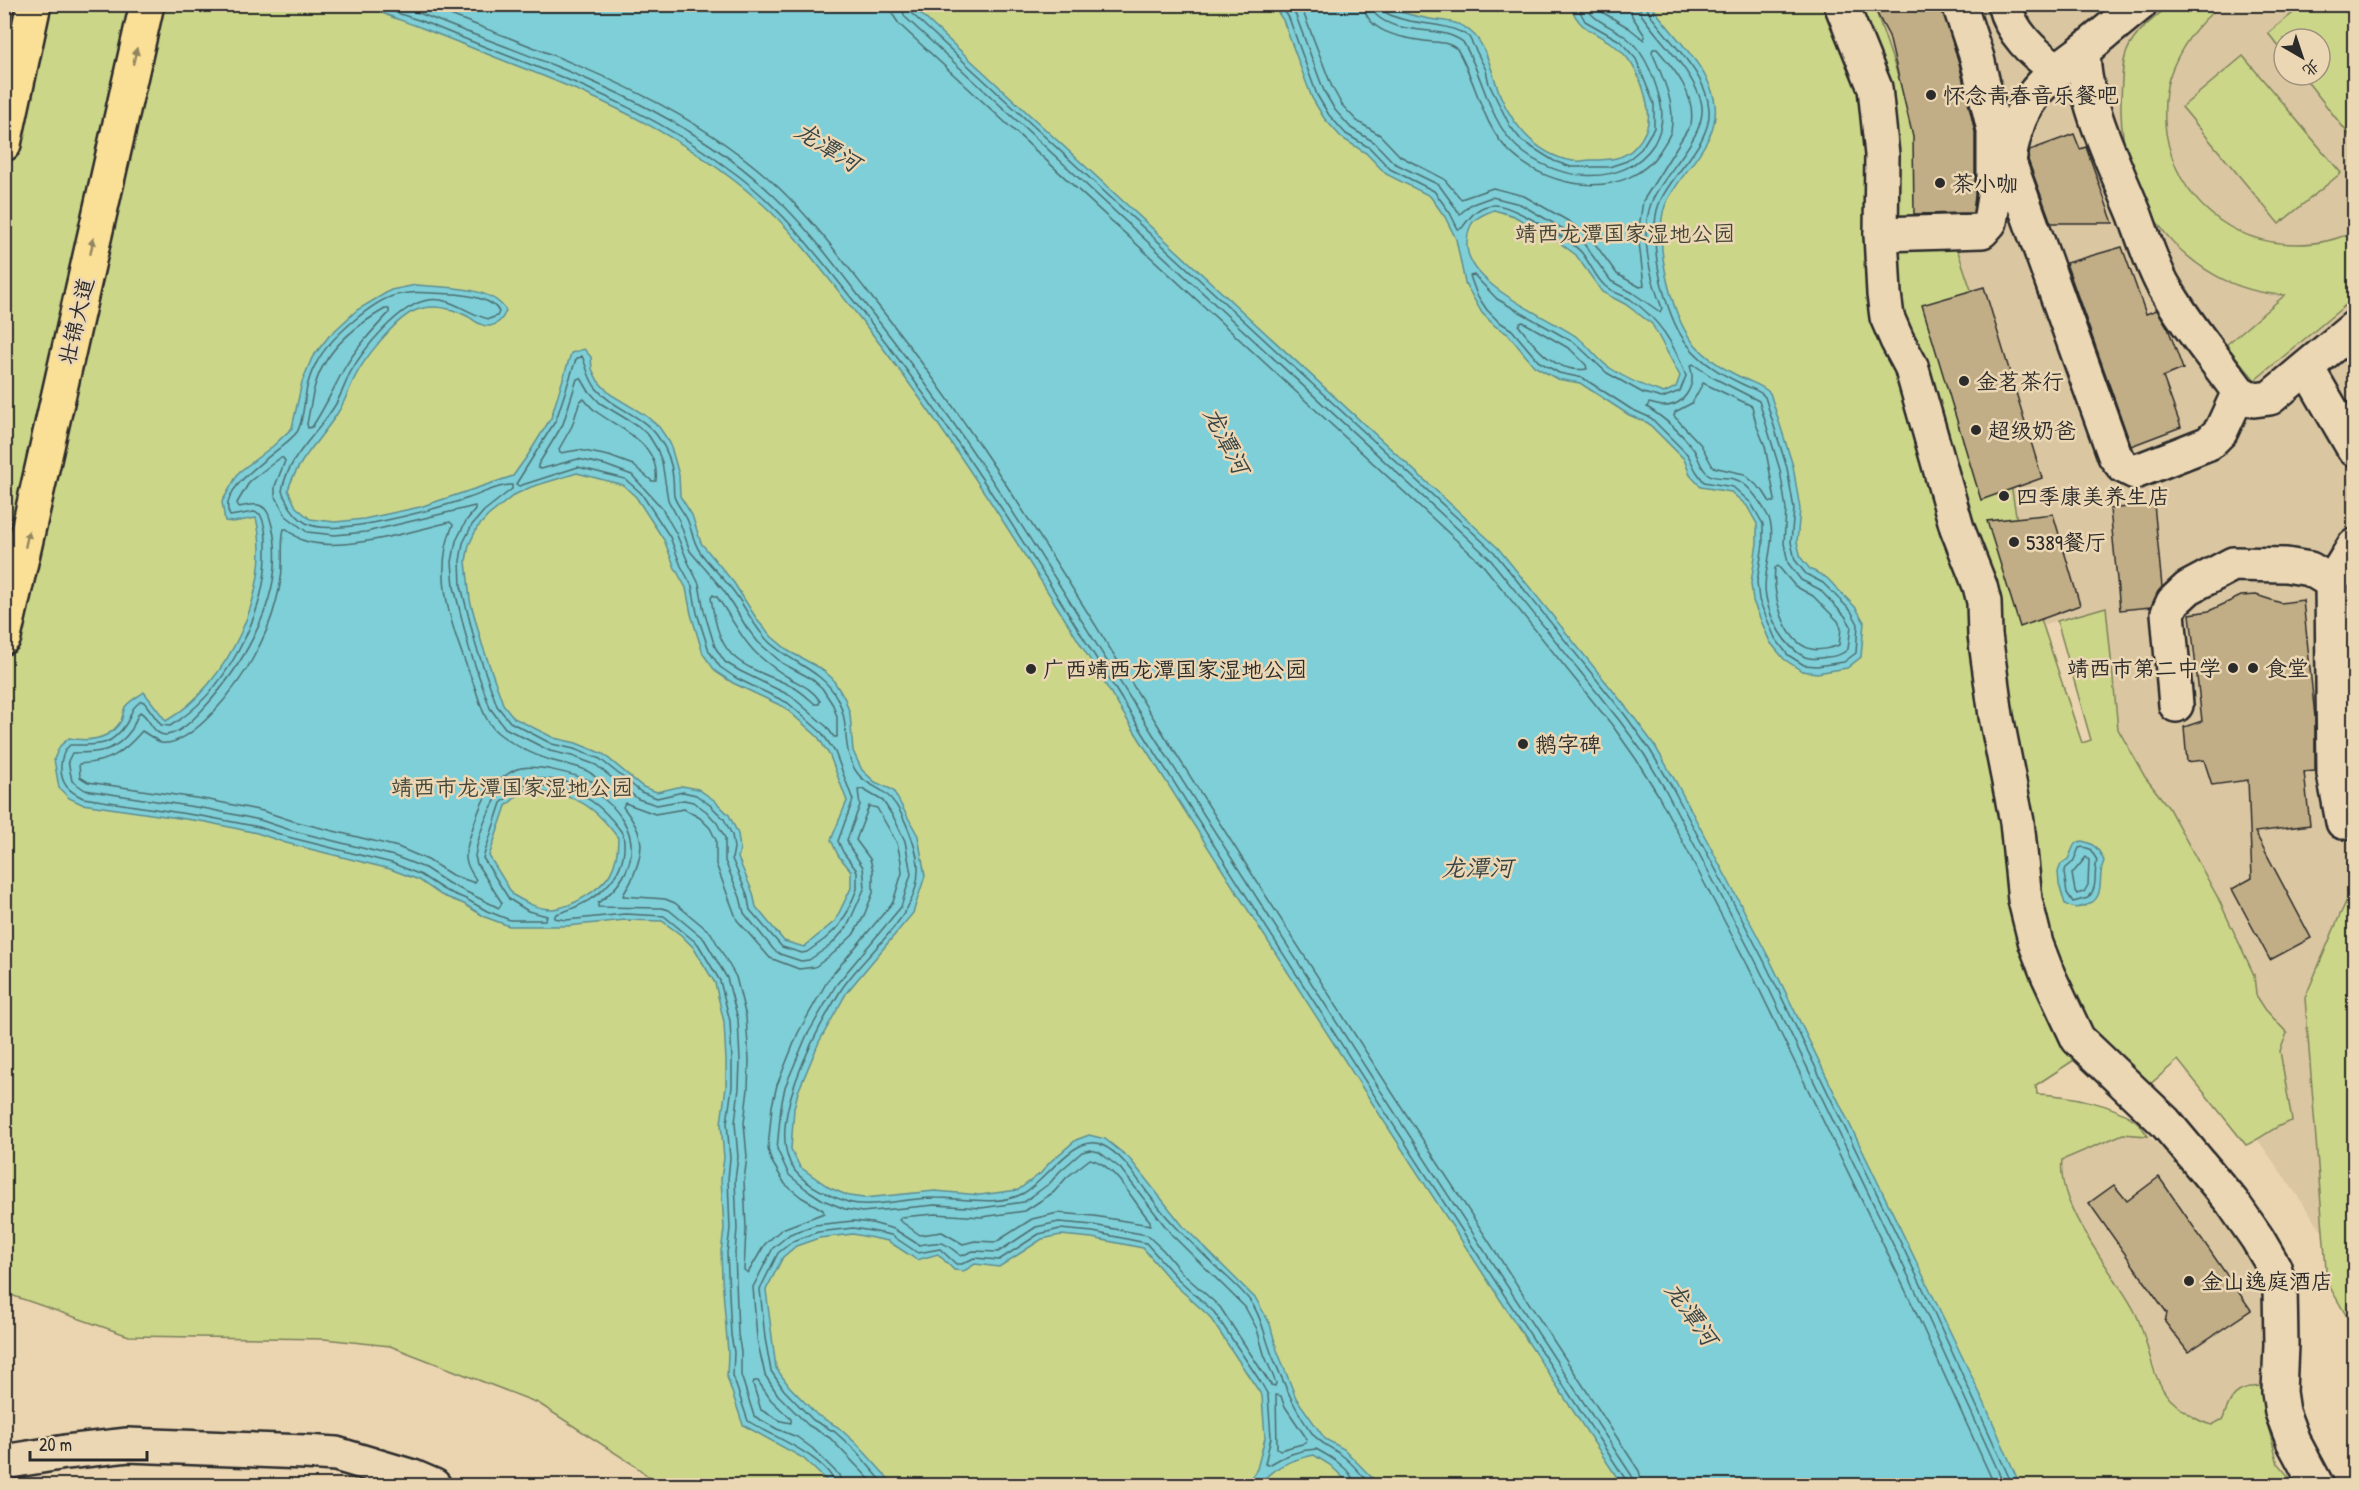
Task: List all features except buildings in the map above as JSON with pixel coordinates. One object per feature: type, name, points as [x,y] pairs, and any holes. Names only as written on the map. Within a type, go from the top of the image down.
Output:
[{"type":"main road","points":[[4,144],[34,4]]},
{"type":"main road","name":"壮锦大道","points":[[4,637],[147,4]]},
{"type":"street","points":[[1840,4],[1875,88],[1882,155],[1881,234],[1887,317],[1911,366],[1924,403],[1957,528],[1984,602],[1985,635],[1996,716],[2017,822],[2025,900],[2036,944],[2078,1039],[2165,1122],[2232,1202],[2258,1238],[2274,1267],[2280,1287],[2279,1392],[2282,1412],[2293,1441],[2317,1485]]},
{"type":"street","points":[[1881,234],[1982,231],[1990,222],[1995,197],[1994,130],[1977,58],[1959,4]]},
{"type":"street","points":[[2004,4],[2007,17],[2020,38],[2056,69]]},
{"type":"street","points":[[2140,4],[2084,50],[2056,69],[2036,89],[2022,113],[2012,138],[2009,162],[2115,456],[2123,466],[2135,472],[2209,443],[2221,431],[2239,392]]},
{"type":"street","points":[[2084,50],[2082,65],[2086,85],[2104,140],[2160,280],[2239,392],[2254,400],[2270,398],[2355,328]]},
{"type":"street","points":[[2307,368],[2355,449]]},
{"type":"street","points":[[2343,822],[2334,774],[2332,582],[2355,546]]},
{"type":"street","points":[[2176,705],[2168,613],[2174,602],[2188,588],[2233,564],[2286,565],[2310,569],[2332,582]]},
{"type":"street","points":[[4,1462],[128,1445],[305,1452],[336,1454],[434,1485]]},
{"type":"shaded area","name":"靖西市第二中学","points":[[1861,5],[2354,5],[2354,885],[2305,998],[2323,1232],[2258,1140],[2280,1124],[2283,1072],[2280,1051],[2287,1033],[2265,1009],[2256,995],[2254,975],[2218,898],[2168,807],[2145,778],[2118,729],[2106,607],[1998,637]]},
{"type":"shaded area","name":"金山逸庭酒店","points":[[2123,1134],[2148,1136],[2177,1160],[2225,1219],[2260,1274],[2265,1289],[2265,1364],[2261,1386],[2245,1387],[2227,1406],[2223,1419],[2212,1425],[2200,1422],[2171,1400],[2161,1384],[2135,1311],[2078,1223],[2068,1195],[2061,1168],[2062,1160]]},
{"type":"green space","name":"广西靖西龙潭国家湿地公园","points":[[4,5],[1874,5],[1985,331],[2026,574],[2082,743],[2091,740],[2057,621],[2106,607],[2118,729],[2145,777],[2168,807],[2218,898],[2254,975],[2256,995],[2265,1009],[2287,1033],[2280,1051],[2292,1121],[2280,1125],[2246,1145],[2178,1060],[2148,1086],[2088,1051],[2036,1085],[2037,1094],[2075,1098],[2114,1109],[2136,1121],[2148,1136],[2123,1134],[2062,1160],[2063,1179],[2068,1198],[2088,1238],[2134,1310],[2153,1368],[2170,1399],[2190,1415],[2212,1425],[2223,1419],[2228,1404],[2240,1391],[2261,1386],[2265,1415],[2278,1464],[2296,1485],[659,1485],[634,1465],[538,1403],[390,1346],[324,1339],[129,1336],[5,1293]]},
{"type":"green space","points":[[2170,5],[2221,5],[2204,20],[2184,47],[2173,67],[2166,91],[2165,126],[2172,157],[2195,197],[2210,213],[2229,226],[2250,236],[2273,242],[2297,244],[2319,242],[2341,237],[2354,231],[2354,298],[2255,380],[2226,345],[2285,295],[2249,289],[2217,276],[2188,257],[2164,232],[2145,203],[2131,171],[2123,137],[2121,101],[2127,51],[2130,44],[2151,20]]},
{"type":"green space","points":[[2303,5],[2348,5],[2354,12],[2354,141],[2311,87],[2332,87],[2332,27],[2276,27]]},
{"type":"green space","points":[[2243,56],[2341,173],[2279,224],[2182,107]]},
{"type":"green space","points":[[2354,885],[2354,1329],[2327,1282],[2305,998]]},
{"type":"water","name":"龙潭河","points":[[367,5],[911,5],[1498,548],[1630,712],[1655,746],[1676,782],[1768,956],[1984,1402],[2020,1485],[1622,1485],[1311,1009],[964,462],[893,362],[798,240],[758,200],[731,178],[702,157],[642,122],[580,91]]},
{"type":"water","points":[[1273,5],[1382,5],[1408,14],[1460,25],[1476,36],[1480,42],[1506,107],[1523,132],[1545,151],[1577,161],[1621,157],[1631,151],[1643,137],[1649,116],[1643,88],[1632,65],[1615,46],[1583,26],[1570,5],[1651,5],[1696,61],[1710,85],[1714,98],[1713,128],[1699,155],[1672,193],[1665,206],[1662,220],[1661,237],[1666,276],[1677,314],[1692,341],[1710,359],[1770,393],[1793,466],[1800,509],[1797,542],[1801,558],[1810,569],[1827,578],[1856,608],[1864,622],[1861,657],[1847,668],[1817,673],[1802,671],[1784,659],[1770,642],[1753,601],[1751,583],[1757,543],[1757,524],[1747,506],[1731,492],[1701,487],[1690,475],[1684,459],[1648,423],[1629,415],[1580,383],[1557,379],[1534,366],[1508,334],[1495,326],[1482,313],[1465,283],[1456,239],[1445,217],[1430,196],[1386,174],[1366,153],[1342,138],[1324,118],[1312,98],[1283,20]],"holes":[[[1494,210],[1514,216],[1576,255],[1602,292],[1625,304],[1652,324],[1680,376],[1676,387],[1664,393],[1616,372],[1605,365],[1577,337],[1510,298],[1479,272],[1470,258],[1467,242],[1471,224],[1482,215]]]},
{"type":"water","points":[[416,285],[466,289],[490,296],[506,311],[500,321],[490,326],[481,325],[456,311],[434,307],[412,312],[397,323],[365,361],[337,414],[292,479],[288,490],[296,507],[310,519],[335,522],[364,519],[420,507],[513,476],[551,418],[571,353],[584,349],[591,357],[592,369],[598,381],[610,394],[645,415],[659,427],[670,443],[679,475],[680,496],[692,515],[701,543],[734,583],[758,621],[790,652],[820,668],[832,678],[845,699],[850,714],[853,751],[862,770],[875,782],[893,790],[918,836],[925,876],[913,913],[847,992],[819,1042],[798,1092],[794,1108],[791,1149],[800,1167],[830,1188],[849,1196],[864,1198],[935,1191],[980,1195],[1018,1190],[1041,1173],[1050,1162],[1076,1140],[1089,1135],[1105,1139],[1129,1158],[1183,1226],[1256,1299],[1270,1324],[1277,1350],[1296,1398],[1325,1439],[1344,1449],[1379,1485],[1351,1485],[1330,1465],[1314,1455],[1283,1465],[1270,1473],[1258,1485],[1246,1485],[1257,1469],[1265,1438],[1262,1396],[1209,1316],[1172,1282],[1143,1248],[1092,1238],[1061,1235],[1042,1239],[999,1267],[975,1264],[964,1271],[954,1270],[938,1254],[917,1260],[888,1241],[853,1234],[819,1238],[796,1246],[783,1257],[766,1290],[776,1368],[789,1386],[817,1415],[838,1427],[859,1446],[894,1485],[831,1485],[803,1458],[743,1425],[727,1377],[728,1352],[721,1252],[724,1229],[721,1179],[724,1158],[721,1123],[726,1087],[724,1022],[715,983],[693,947],[681,935],[662,921],[625,920],[567,926],[509,926],[441,895],[419,880],[390,869],[286,843],[257,833],[206,822],[82,804],[69,798],[59,788],[54,759],[60,746],[69,738],[84,740],[105,736],[121,721],[127,705],[144,692],[166,721],[188,705],[209,684],[226,659],[241,632],[252,604],[258,574],[260,545],[256,518],[225,521],[222,502],[239,472],[292,428],[302,382],[312,358],[329,336],[357,310],[391,290]],"holes":[[[577,473],[623,485],[636,497],[664,540],[686,588],[703,654],[716,672],[733,683],[784,707],[818,737],[830,756],[847,801],[831,840],[838,855],[851,871],[851,888],[835,921],[804,947],[784,941],[756,907],[753,893],[738,858],[740,849],[738,834],[729,815],[714,800],[698,789],[682,786],[657,792],[643,787],[603,754],[576,743],[554,738],[514,718],[503,704],[482,644],[470,600],[466,561],[469,545],[477,528],[514,495],[531,487]],[[524,790],[555,794],[578,801],[598,814],[618,838],[617,856],[610,874],[592,892],[576,902],[552,909],[527,903],[513,895],[489,856],[506,806]]]},
{"type":"water","points":[[2082,841],[2096,848],[2104,861],[2099,893],[2096,898],[2091,903],[2074,908],[2065,904],[2058,872],[2061,864],[2068,859],[2075,843]]},
{"type":"place","name":"怀念青春音乐餐吧","points":[[1931,95]]},
{"type":"place","name":"茶小咖","points":[[1940,183]]},
{"type":"place","name":"金茗茶行","points":[[1964,381]]},
{"type":"place","name":"超级奶爸","points":[[1976,430]]},
{"type":"place","name":"四季康美养生店","points":[[2004,496]]},
{"type":"place","name":"5389餐厅","points":[[2014,542]]},
{"type":"place","name":"靖西市第二中学","points":[[2233,668]]},
{"type":"place","name":"食堂","points":[[2253,668]]},
{"type":"place","name":"广西靖西龙潭国家湿地公园","points":[[1031,669]]},
{"type":"place","name":"鹅字碑","points":[[1523,744]]},
{"type":"place","name":"金山逸庭酒店","points":[[2189,1281]]},
{"type":"park label","name":"靖西龙潭国家湿地公园","points":[[1625,233]]},
{"type":"park label","name":"靖西市龙潭国家湿地公园","points":[[512,787]]}]
